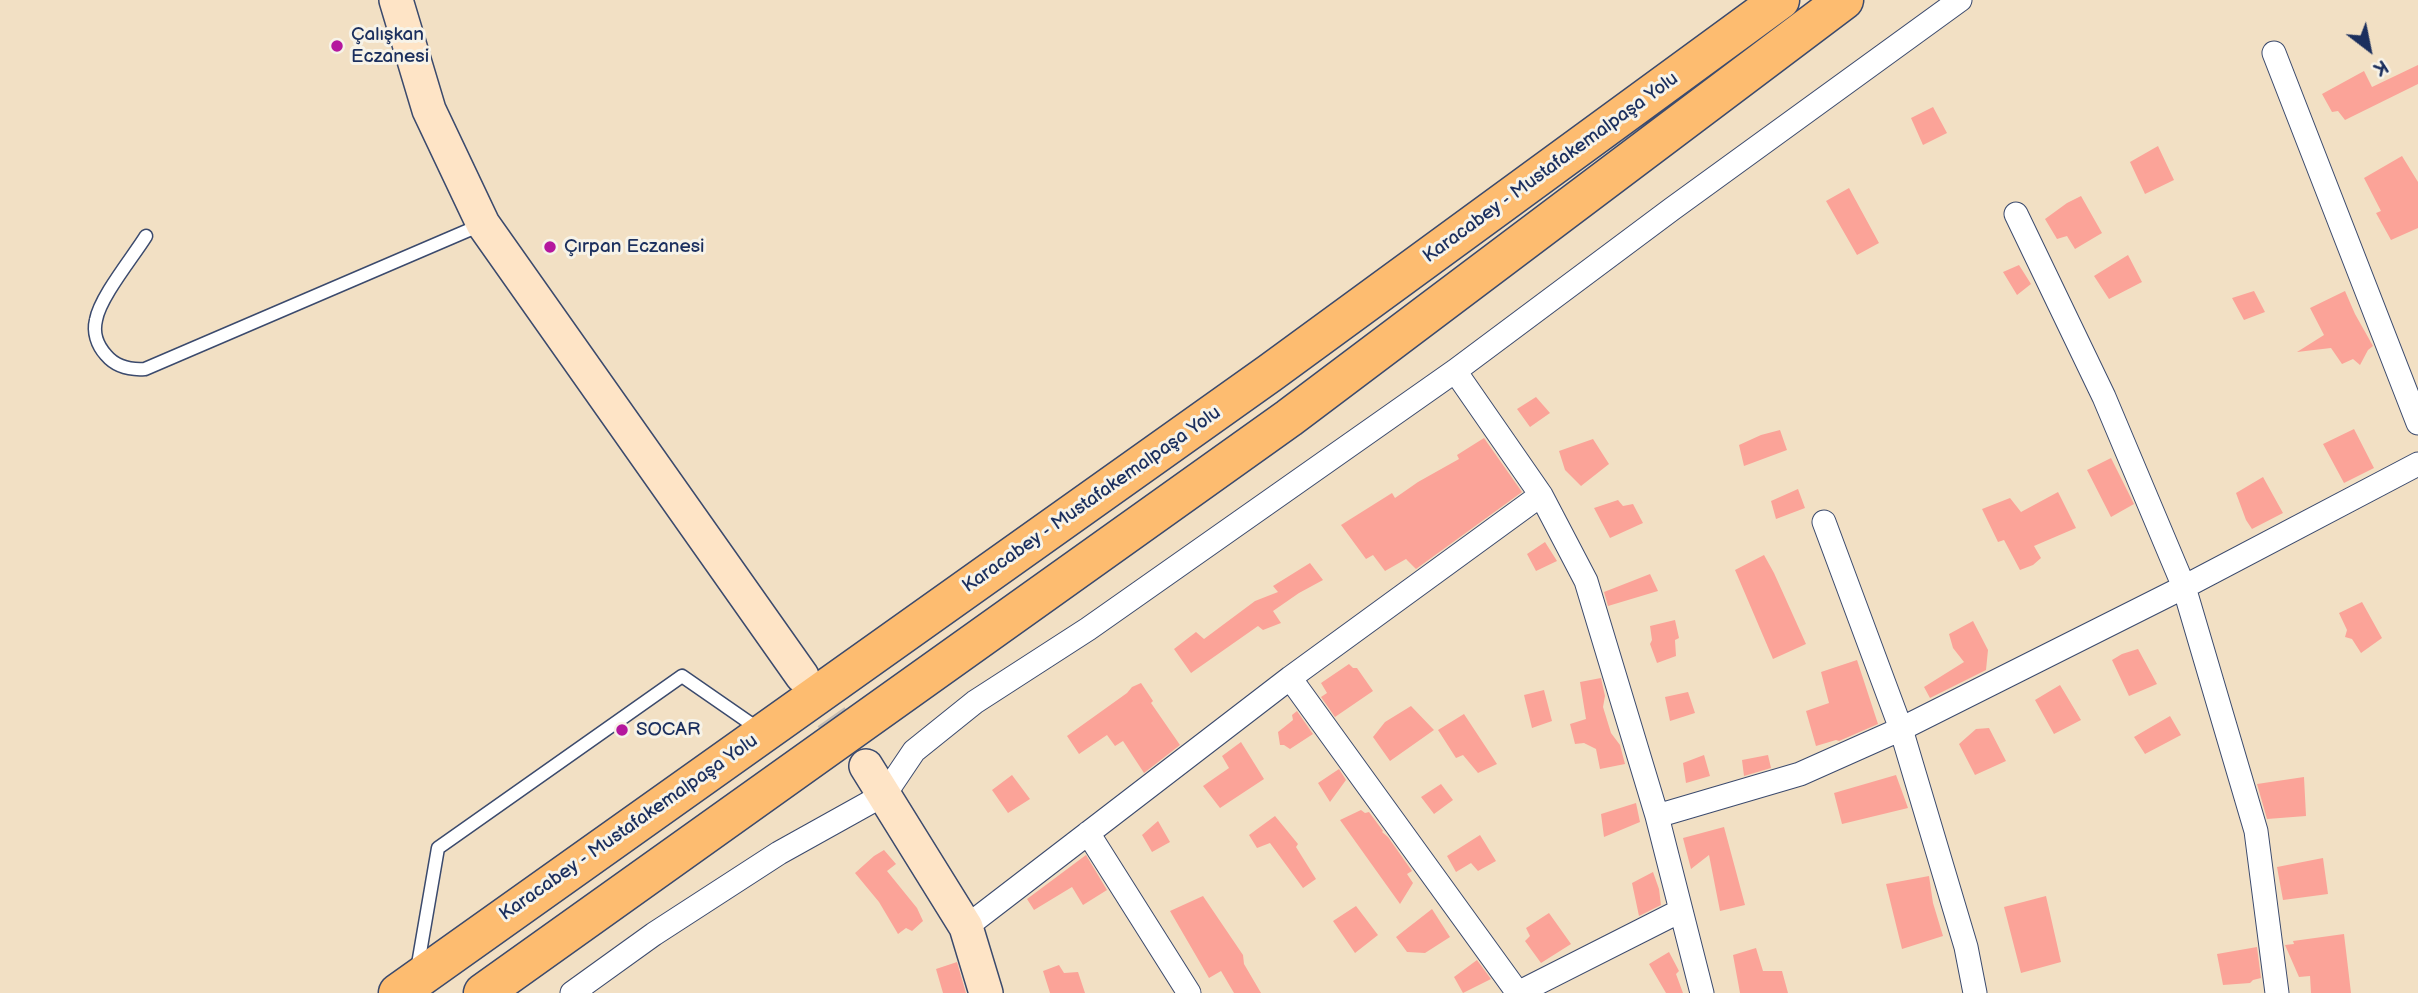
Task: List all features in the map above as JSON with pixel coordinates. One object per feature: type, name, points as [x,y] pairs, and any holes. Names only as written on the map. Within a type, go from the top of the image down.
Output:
[{"type":"highway","name":"Karacabey - Mustafakemalpaşa Yolu","points":[[407,986],[1270,373],[1780,0]]},
{"type":"highway","name":"Karacabey - Mustafakemalpaşa Yolu","points":[[483,993],[1289,418],[1844,0]]},
{"type":"street","points":[[396,0],[429,110],[483,223],[802,676]]},
{"type":"street","points":[[572,993],[654,934],[779,853],[885,794],[914,751],[975,702],[1088,629],[1455,371],[1682,201],[1960,0]]},
{"type":"street","points":[[2274,52],[2418,423]]},
{"type":"street","points":[[2016,214],[2104,397],[2184,586],[2256,831],[2277,993]]},
{"type":"street","points":[[1455,371],[1541,495],[1586,581],[1657,816],[1702,993]]},
{"type":"street","points":[[1657,816],[1800,774],[1901,729],[2418,464]]},
{"type":"street","points":[[966,927],[1290,678],[1541,495]]},
{"type":"street","points":[[1824,522],[1901,729],[1966,947],[1975,993]]},
{"type":"street","points":[[1290,678],[1518,993],[1680,911]]},
{"type":"street","points":[[866,766],[966,927],[986,993]]},
{"type":"street","points":[[1088,833],[1189,993]]},
{"type":"lane","points":[[146,236],[102,304],[95,327],[105,355],[122,367],[133,370],[145,369],[483,223]]},
{"type":"lane","points":[[407,986],[438,848],[682,676],[764,732]]},
{"type":"building","points":[[2418,65],[2418,84],[2345,120],[2338,111],[2332,112],[2322,94],[2364,71],[2372,87]]},
{"type":"building","points":[[1933,107],[1947,133],[1923,145],[1911,118]]},
{"type":"building","points":[[2158,146],[2174,180],[2145,194],[2130,162]]},
{"type":"building","points":[[2402,156],[2418,182],[2418,228],[2391,240],[2376,213],[2381,211],[2364,178]]},
{"type":"building","points":[[1849,188],[1879,243],[1857,255],[1826,201]]},
{"type":"building","points":[[2081,196],[2102,233],[2075,249],[2067,236],[2057,239],[2045,219]]},
{"type":"building","points":[[2128,255],[2142,282],[2109,299],[2094,276]]},
{"type":"building","points":[[2019,265],[2031,284],[2017,295],[2003,272]]},
{"type":"building","points":[[2254,291],[2265,312],[2244,320],[2232,298]]},
{"type":"building","points":[[2345,291],[2373,346],[2360,365],[2353,359],[2342,364],[2331,348],[2297,352],[2324,335],[2310,308]]},
{"type":"building","points":[[1536,397],[1550,413],[1530,427],[1517,409]]},
{"type":"building","points":[[2354,429],[2374,468],[2344,483],[2323,444]]},
{"type":"building","points":[[1780,430],[1787,450],[1744,466],[1739,445]]},
{"type":"building","points":[[1484,438],[1522,492],[1416,569],[1406,559],[1385,571],[1373,555],[1366,559],[1341,525],[1392,493],[1395,498],[1459,459],[1457,455]]},
{"type":"building","points":[[1593,439],[1609,464],[1581,486],[1565,470],[1559,451]]},
{"type":"building","points":[[2111,458],[2134,504],[2111,517],[2087,470]]},
{"type":"building","points":[[2263,477],[2283,513],[2252,529],[2236,493]]},
{"type":"building","points":[[1798,489],[1805,508],[1776,519],[1771,501]]},
{"type":"building","points":[[2058,492],[2076,528],[2034,546],[2041,558],[2033,565],[2020,570],[2004,540],[1998,542],[1982,509],[2010,498],[2021,512]]},
{"type":"building","points":[[1618,500],[1623,506],[1633,504],[1643,523],[1610,538],[1594,508]]},
{"type":"building","points":[[1545,542],[1557,561],[1536,571],[1527,554]]},
{"type":"building","points":[[1764,555],[1806,644],[1773,659],[1735,570]]},
{"type":"building","points":[[1310,563],[1323,580],[1273,611],[1281,623],[1263,630],[1258,626],[1191,673],[1174,649],[1196,632],[1204,639],[1255,601],[1278,592],[1273,586]]},
{"type":"building","points":[[1650,574],[1658,591],[1608,606],[1604,592]]},
{"type":"building","points":[[2362,602],[2382,638],[2361,653],[2352,639],[2345,637],[2347,630],[2339,613]]},
{"type":"building","points":[[1675,620],[1679,638],[1675,640],[1676,656],[1657,663],[1650,644],[1650,626]]},
{"type":"building","points":[[1973,621],[1988,650],[1986,670],[1930,698],[1924,687],[1964,662],[1953,648],[1949,634]]},
{"type":"building","points":[[2138,649],[2157,684],[2129,696],[2112,660]]},
{"type":"building","points":[[1857,660],[1878,724],[1839,741],[1816,746],[1806,711],[1829,703],[1821,672]]},
{"type":"building","points":[[1349,664],[1357,668],[1373,691],[1335,717],[1321,697],[1327,693],[1321,683]]},
{"type":"building","points":[[1601,678],[1605,696],[1603,707],[1611,733],[1620,745],[1625,764],[1600,769],[1596,749],[1584,743],[1575,744],[1570,724],[1586,719],[1580,682]]},
{"type":"building","points":[[1141,683],[1153,701],[1151,703],[1180,745],[1144,773],[1123,741],[1115,746],[1107,735],[1079,754],[1067,736]]},
{"type":"building","points":[[2060,685],[2081,720],[2054,734],[2035,700]]},
{"type":"building","points":[[1544,690],[1552,721],[1532,728],[1524,695]]},
{"type":"building","points":[[1688,692],[1695,713],[1670,721],[1665,697]]},
{"type":"building","points":[[1411,706],[1434,730],[1390,761],[1373,737],[1385,722]]},
{"type":"building","points":[[1297,711],[1313,734],[1290,749],[1280,745],[1278,732],[1293,720],[1292,715]]},
{"type":"building","points":[[1464,714],[1497,764],[1478,773],[1463,755],[1456,758],[1438,730]]},
{"type":"building","points":[[2170,716],[2181,735],[2145,754],[2134,737]]},
{"type":"building","points":[[1989,728],[2006,761],[1975,775],[1959,744],[1976,729]]},
{"type":"building","points":[[1241,742],[1264,779],[1220,808],[1203,786],[1229,768],[1222,756]]},
{"type":"building","points":[[1704,755],[1710,776],[1686,783],[1683,763]]},
{"type":"building","points":[[1768,755],[1771,768],[1744,776],[1742,760]]},
{"type":"building","points":[[1339,769],[1346,780],[1330,802],[1318,783]]},
{"type":"building","points":[[1012,775],[1030,799],[1008,813],[992,790]]},
{"type":"building","points":[[1896,775],[1908,808],[1842,824],[1834,793]]},
{"type":"building","points":[[2304,777],[2306,816],[2267,819],[2257,784]]},
{"type":"building","points":[[1441,784],[1453,800],[1434,814],[1421,797]]},
{"type":"building","points":[[1636,803],[1640,822],[1604,837],[1601,814]]},
{"type":"building","points":[[1361,810],[1369,812],[1412,871],[1407,874],[1413,883],[1400,904],[1340,820]]},
{"type":"building","points":[[1275,816],[1298,844],[1296,847],[1316,879],[1303,888],[1270,843],[1257,848],[1249,835]]},
{"type":"building","points":[[1158,821],[1170,842],[1152,852],[1142,835]]},
{"type":"building","points":[[1724,827],[1745,905],[1720,911],[1709,855],[1691,869],[1683,838]]},
{"type":"building","points":[[1480,835],[1496,861],[1478,871],[1471,863],[1456,872],[1447,856]]},
{"type":"building","points":[[884,850],[896,864],[887,871],[917,908],[923,921],[912,931],[906,928],[898,934],[879,902],[855,873]]},
{"type":"building","points":[[1086,855],[1107,890],[1083,905],[1072,887],[1034,910],[1027,899]]},
{"type":"building","points":[[2323,858],[2328,894],[2283,900],[2277,867]]},
{"type":"building","points":[[1653,872],[1661,905],[1639,916],[1632,883]]},
{"type":"building","points":[[1929,876],[1933,903],[1943,936],[1902,949],[1886,884]]},
{"type":"building","points":[[1203,896],[1243,955],[1244,964],[1261,993],[1234,993],[1221,971],[1209,978],[1170,911]]},
{"type":"building","points":[[2046,896],[2061,962],[2021,973],[2004,907]]},
{"type":"building","points":[[1356,906],[1378,935],[1355,953],[1333,921]]},
{"type":"building","points":[[1432,909],[1450,937],[1425,953],[1407,952],[1396,937]]},
{"type":"building","points":[[1549,913],[1571,944],[1541,963],[1525,941],[1530,936],[1526,928]]},
{"type":"building","points":[[2344,934],[2351,993],[2311,993],[2310,976],[2299,977],[2285,945],[2294,944],[2293,941]]},
{"type":"building","points":[[2257,947],[2261,978],[2250,983],[2223,985],[2217,954]]},
{"type":"building","points":[[1756,948],[1763,971],[1782,971],[1788,993],[1740,993],[1733,955]]},
{"type":"building","points":[[1669,952],[1679,971],[1676,974],[1683,993],[1666,993],[1649,964]]},
{"type":"building","points":[[1477,960],[1491,979],[1463,993],[1454,977]]},
{"type":"building","points":[[957,962],[966,993],[943,993],[936,969]]},
{"type":"building","points":[[1059,965],[1064,973],[1078,972],[1085,993],[1050,993],[1043,971]]},
{"type":"tunnel","points":[[802,676],[859,756]]},
{"type":"place","name":"Çalışkan Eczanesi","points":[[337,46]]},
{"type":"place","name":"Çırpan Eczanesi","points":[[550,247]]},
{"type":"place","name":"SOCAR","points":[[622,730]]}]
